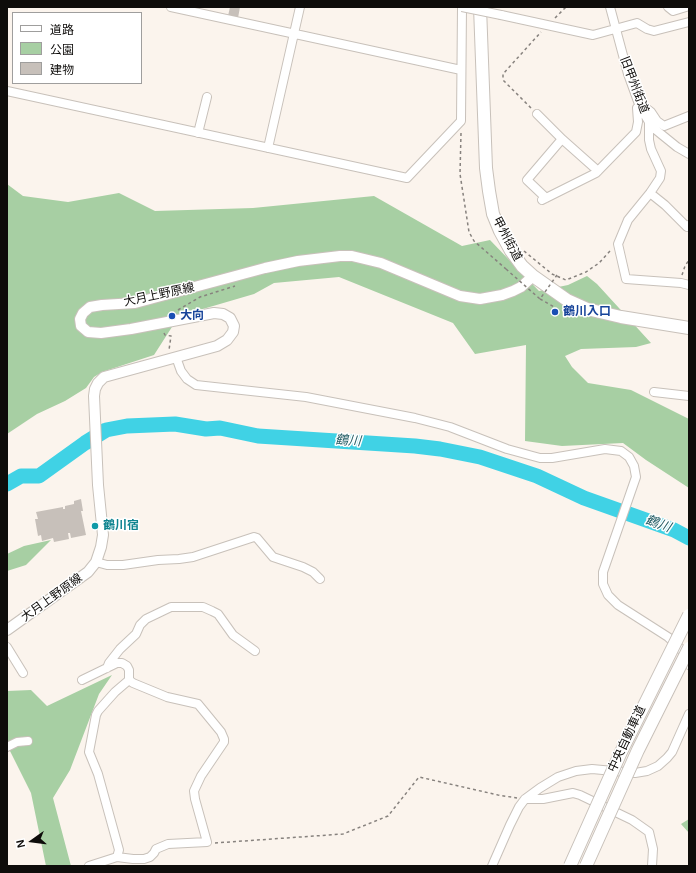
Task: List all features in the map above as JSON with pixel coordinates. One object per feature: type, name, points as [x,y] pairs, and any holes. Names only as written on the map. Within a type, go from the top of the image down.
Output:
[{"type":"highway","name":"甲州街道","points":[[480,7],[486,168],[489,191],[493,214],[500,231],[518,261],[533,276],[567,300],[587,309],[621,317],[689,328]]},
{"type":"highway","name":"中央自動車道","points":[[570,866],[621,752],[689,615]]},
{"type":"highway","name":"中央自動車道","points":[[586,866],[638,750],[689,648]]},
{"type":"main road","name":"大月上野原線","points":[[7,630],[88,572],[96,562],[101,548],[103,535],[98,485],[94,396],[98,383],[104,377],[218,346],[227,340],[233,332],[234,326],[230,318],[223,314],[214,312],[170,322],[101,333],[88,332],[81,326],[80,319],[83,313],[90,307],[102,304],[135,302],[265,268],[298,261],[340,256],[352,256],[381,263],[460,296],[470,298],[480,299],[502,295],[521,287],[533,276]]},
{"type":"street","points":[[171,7],[461,70]]},
{"type":"street","points":[[268,148],[300,7]]},
{"type":"street","points":[[7,91],[407,178],[461,121],[462,7],[593,35],[637,23],[654,31],[689,22]]},
{"type":"street","name":"旧甲州街道","points":[[610,7],[628,74],[640,107],[649,122],[649,140],[651,149],[661,171],[660,178],[650,193],[628,220],[618,244]]},
{"type":"street","points":[[668,7],[673,11],[686,7]]},
{"type":"street","points":[[198,133],[207,97]]},
{"type":"street","points":[[562,139],[527,180],[544,199],[596,174],[636,132],[638,122],[637,108],[640,107]]},
{"type":"street","points":[[689,116],[664,126],[657,121],[647,109],[649,122],[656,130],[689,154]]},
{"type":"street","points":[[537,114],[598,171]]},
{"type":"street","points":[[650,193],[665,205],[687,227],[689,225]]},
{"type":"street","points":[[618,244],[626,279],[685,284]]},
{"type":"street","points":[[172,358],[187,379],[196,385],[306,397],[415,418],[450,427],[507,449],[540,458],[552,458],[605,449],[621,451],[629,457],[634,466],[636,477],[609,554],[604,572],[603,584],[608,595],[618,605],[668,637],[681,649],[689,665]]},
{"type":"street","points":[[654,392],[689,396]]},
{"type":"street","points":[[96,562],[107,566],[158,560],[179,560],[193,557],[254,537],[257,538],[273,557],[303,567],[313,572],[320,579]]},
{"type":"street","points":[[107,668],[109,662],[136,634],[140,625],[146,619],[171,607],[203,608],[212,610],[218,614],[233,635],[255,652]]},
{"type":"street","points":[[7,647],[23,673]]},
{"type":"street","points":[[82,680],[117,663],[122,663],[130,670],[129,680],[115,692],[98,711],[89,752],[98,774],[115,835],[119,850],[117,857]]},
{"type":"street","points":[[89,866],[117,857],[144,859],[154,854],[156,849],[168,844],[208,842],[194,791],[205,770],[224,742],[223,735],[198,704],[168,697],[129,680]]},
{"type":"street","points":[[492,866],[510,824],[525,799],[558,777],[576,771],[592,769],[635,773],[647,771],[658,766],[668,758],[672,752],[689,714]]},
{"type":"street","points":[[7,747],[17,742],[28,741]]},
{"type":"street","points":[[525,799],[543,799],[573,793],[580,794],[632,820],[649,832],[653,849],[652,866]]},
{"type":"path","points":[[537,114],[503,80],[503,74],[566,7]]},
{"type":"path","points":[[461,121],[460,174],[469,232],[474,241],[540,299],[556,308]]},
{"type":"path","points":[[524,251],[552,274],[566,280],[586,272],[618,244]]},
{"type":"path","points":[[685,284],[684,266],[689,260]]},
{"type":"path","points":[[540,299],[557,275]]},
{"type":"path","points":[[177,311],[200,297],[236,286]]},
{"type":"path","points":[[164,333],[165,335],[171,336],[172,358]]},
{"type":"path","points":[[208,842],[214,843],[343,834],[388,816],[419,777],[498,795],[525,799]]},
{"type":"green space","points":[[7,184],[23,196],[68,202],[119,193],[155,211],[253,208],[374,196],[462,246],[490,240],[539,291],[568,285],[587,276],[597,284],[651,343],[636,347],[581,349],[565,356],[572,367],[588,383],[631,390],[689,419],[689,488],[623,443],[562,446],[525,441],[526,345],[475,354],[453,323],[339,277],[274,283],[254,294],[179,316],[154,355],[102,372],[94,377],[86,388],[65,401],[37,414],[7,434]]},
{"type":"green space","points":[[51,540],[26,565],[7,571],[7,554],[24,546]]},
{"type":"green space","points":[[112,675],[99,694],[70,770],[53,798],[71,866],[46,866],[31,793],[7,745],[7,691],[31,690],[47,706]]},
{"type":"green space","points":[[689,819],[689,833],[681,824]]},
{"type":"building","points":[[230,7],[240,7],[238,18],[228,16]]},
{"type":"building","points":[[81,499],[83,511],[81,511],[86,535],[71,538],[70,533],[68,533],[69,539],[54,542],[53,538],[42,541],[41,535],[38,536],[35,519],[38,519],[36,512],[63,507],[63,509],[65,509],[65,506],[74,504],[74,501]]},
{"type":"waterway","name":"鶴川","points":[[7,484],[21,476],[39,476],[106,430],[127,426],[175,424],[206,429],[220,428],[258,436],[415,446],[440,449],[480,457],[537,476],[584,498],[674,530],[689,538]]},
{"type":"place","name":"鶴川入口","points":[[555,312]]},
{"type":"place","name":"大向","points":[[172,316]]},
{"type":"place","name":"鶴川宿","points":[[95,526]]}]
